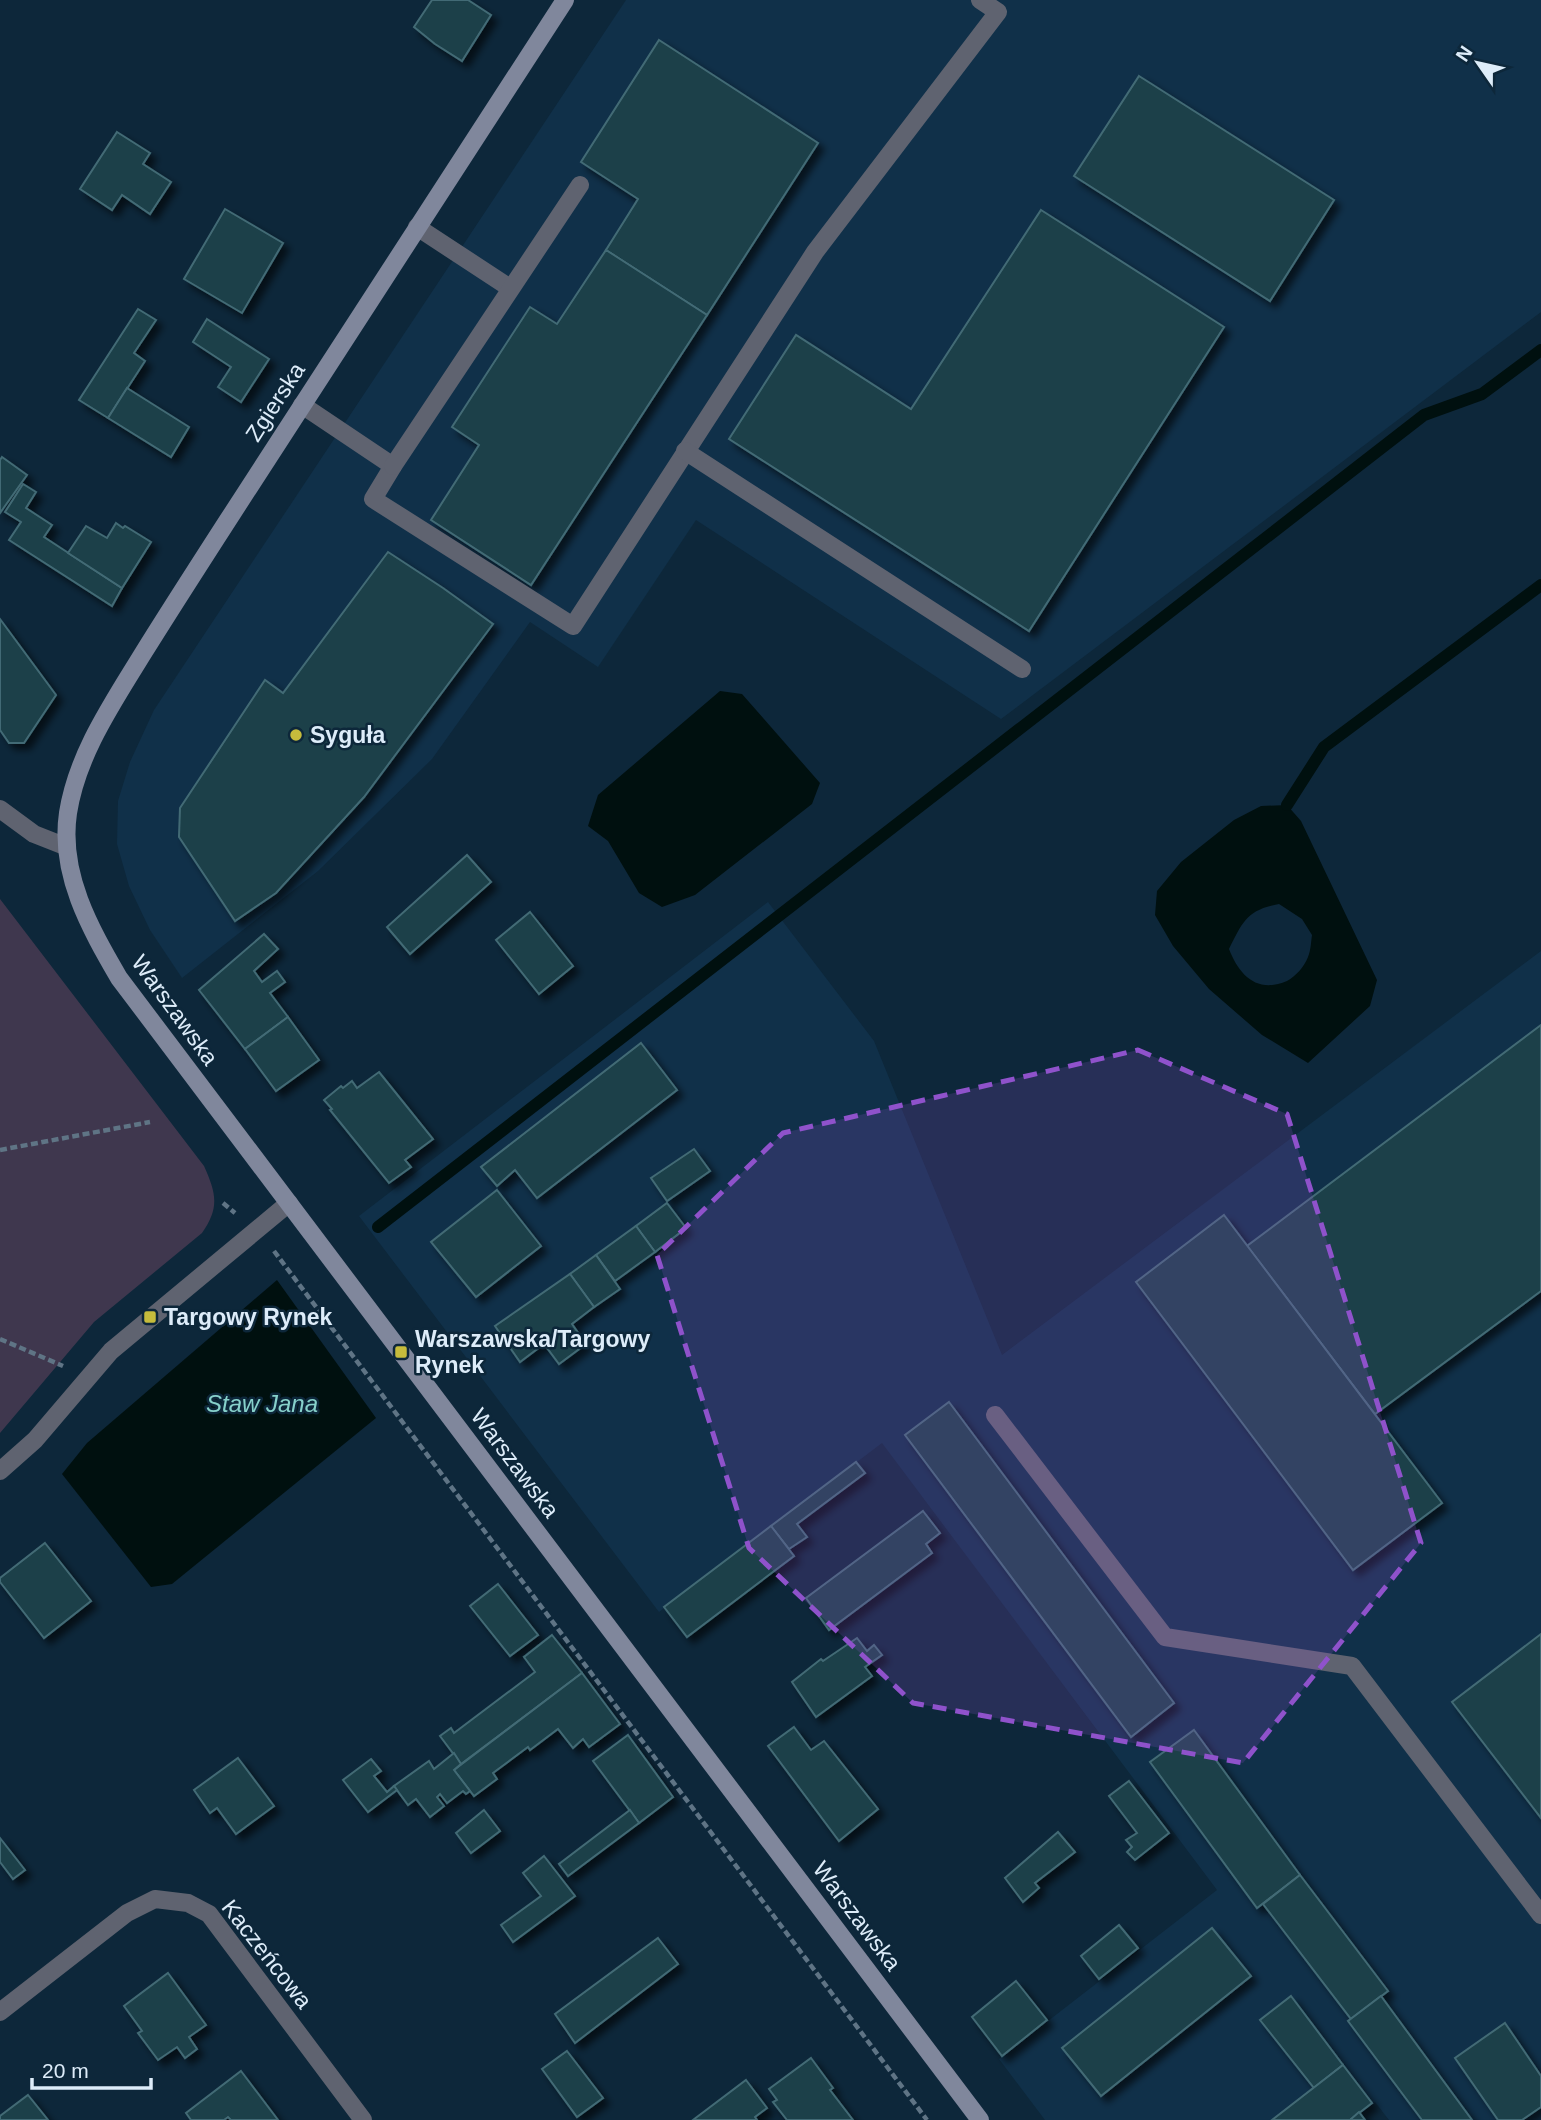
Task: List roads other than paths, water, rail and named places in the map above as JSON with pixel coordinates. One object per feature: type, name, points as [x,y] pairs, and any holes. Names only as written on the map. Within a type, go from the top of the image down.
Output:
[{"type":"main road","name":"Zgierska","points":[[67,847],[68,815],[76,778],[90,744],[115,698],[565,0]]},
{"type":"main road","name":"Warszawska","points":[[67,847],[71,874],[82,909],[119,978],[980,2120]]},
{"type":"street","points":[[580,185],[373,499],[573,626],[814,252],[998,12],[980,0]]},
{"type":"street","points":[[417,227],[510,288]]},
{"type":"street","points":[[302,405],[393,466]]},
{"type":"street","points":[[685,451],[1022,669]]},
{"type":"street","points":[[0,809],[34,834],[67,847]]},
{"type":"street","points":[[0,1471],[35,1440],[111,1351],[289,1203]]},
{"type":"street","points":[[995,1415],[1166,1637],[1352,1666],[1541,1915]]},
{"type":"street","name":"Kaczeńcowa","points":[[0,2012],[127,1913],[155,1899],[188,1903],[209,1914],[363,2120]]},
{"type":"water","points":[[720,691],[742,694],[820,783],[812,804],[695,895],[662,907],[639,893],[608,841],[588,826],[598,795]]},
{"type":"water","points":[[1287,805],[1301,821],[1377,980],[1370,1006],[1308,1063],[1262,1035],[1209,989],[1173,946],[1155,915],[1157,891],[1181,862],[1234,820],[1261,806]],"holes":[[[1279,904],[1302,919],[1312,935],[1308,957],[1297,974],[1287,981],[1267,985],[1251,980],[1238,967],[1229,949],[1238,931],[1253,913]]]},
{"type":"water","name":"Staw Jana","points":[[277,1280],[376,1418],[172,1584],[151,1587],[62,1474],[87,1443]]},
{"type":"waterway","points":[[378,1227],[1424,415],[1482,394],[1541,350]]},
{"type":"waterway","points":[[1287,805],[1324,747],[1541,585]]},
{"type":"place","name":"Syguła","points":[[296,735]]},
{"type":"place","name":"Targowy Rynek","points":[[150,1317]]},
{"type":"place","name":"Warszawska/Targowy Rynek","points":[[401,1352]]}]
